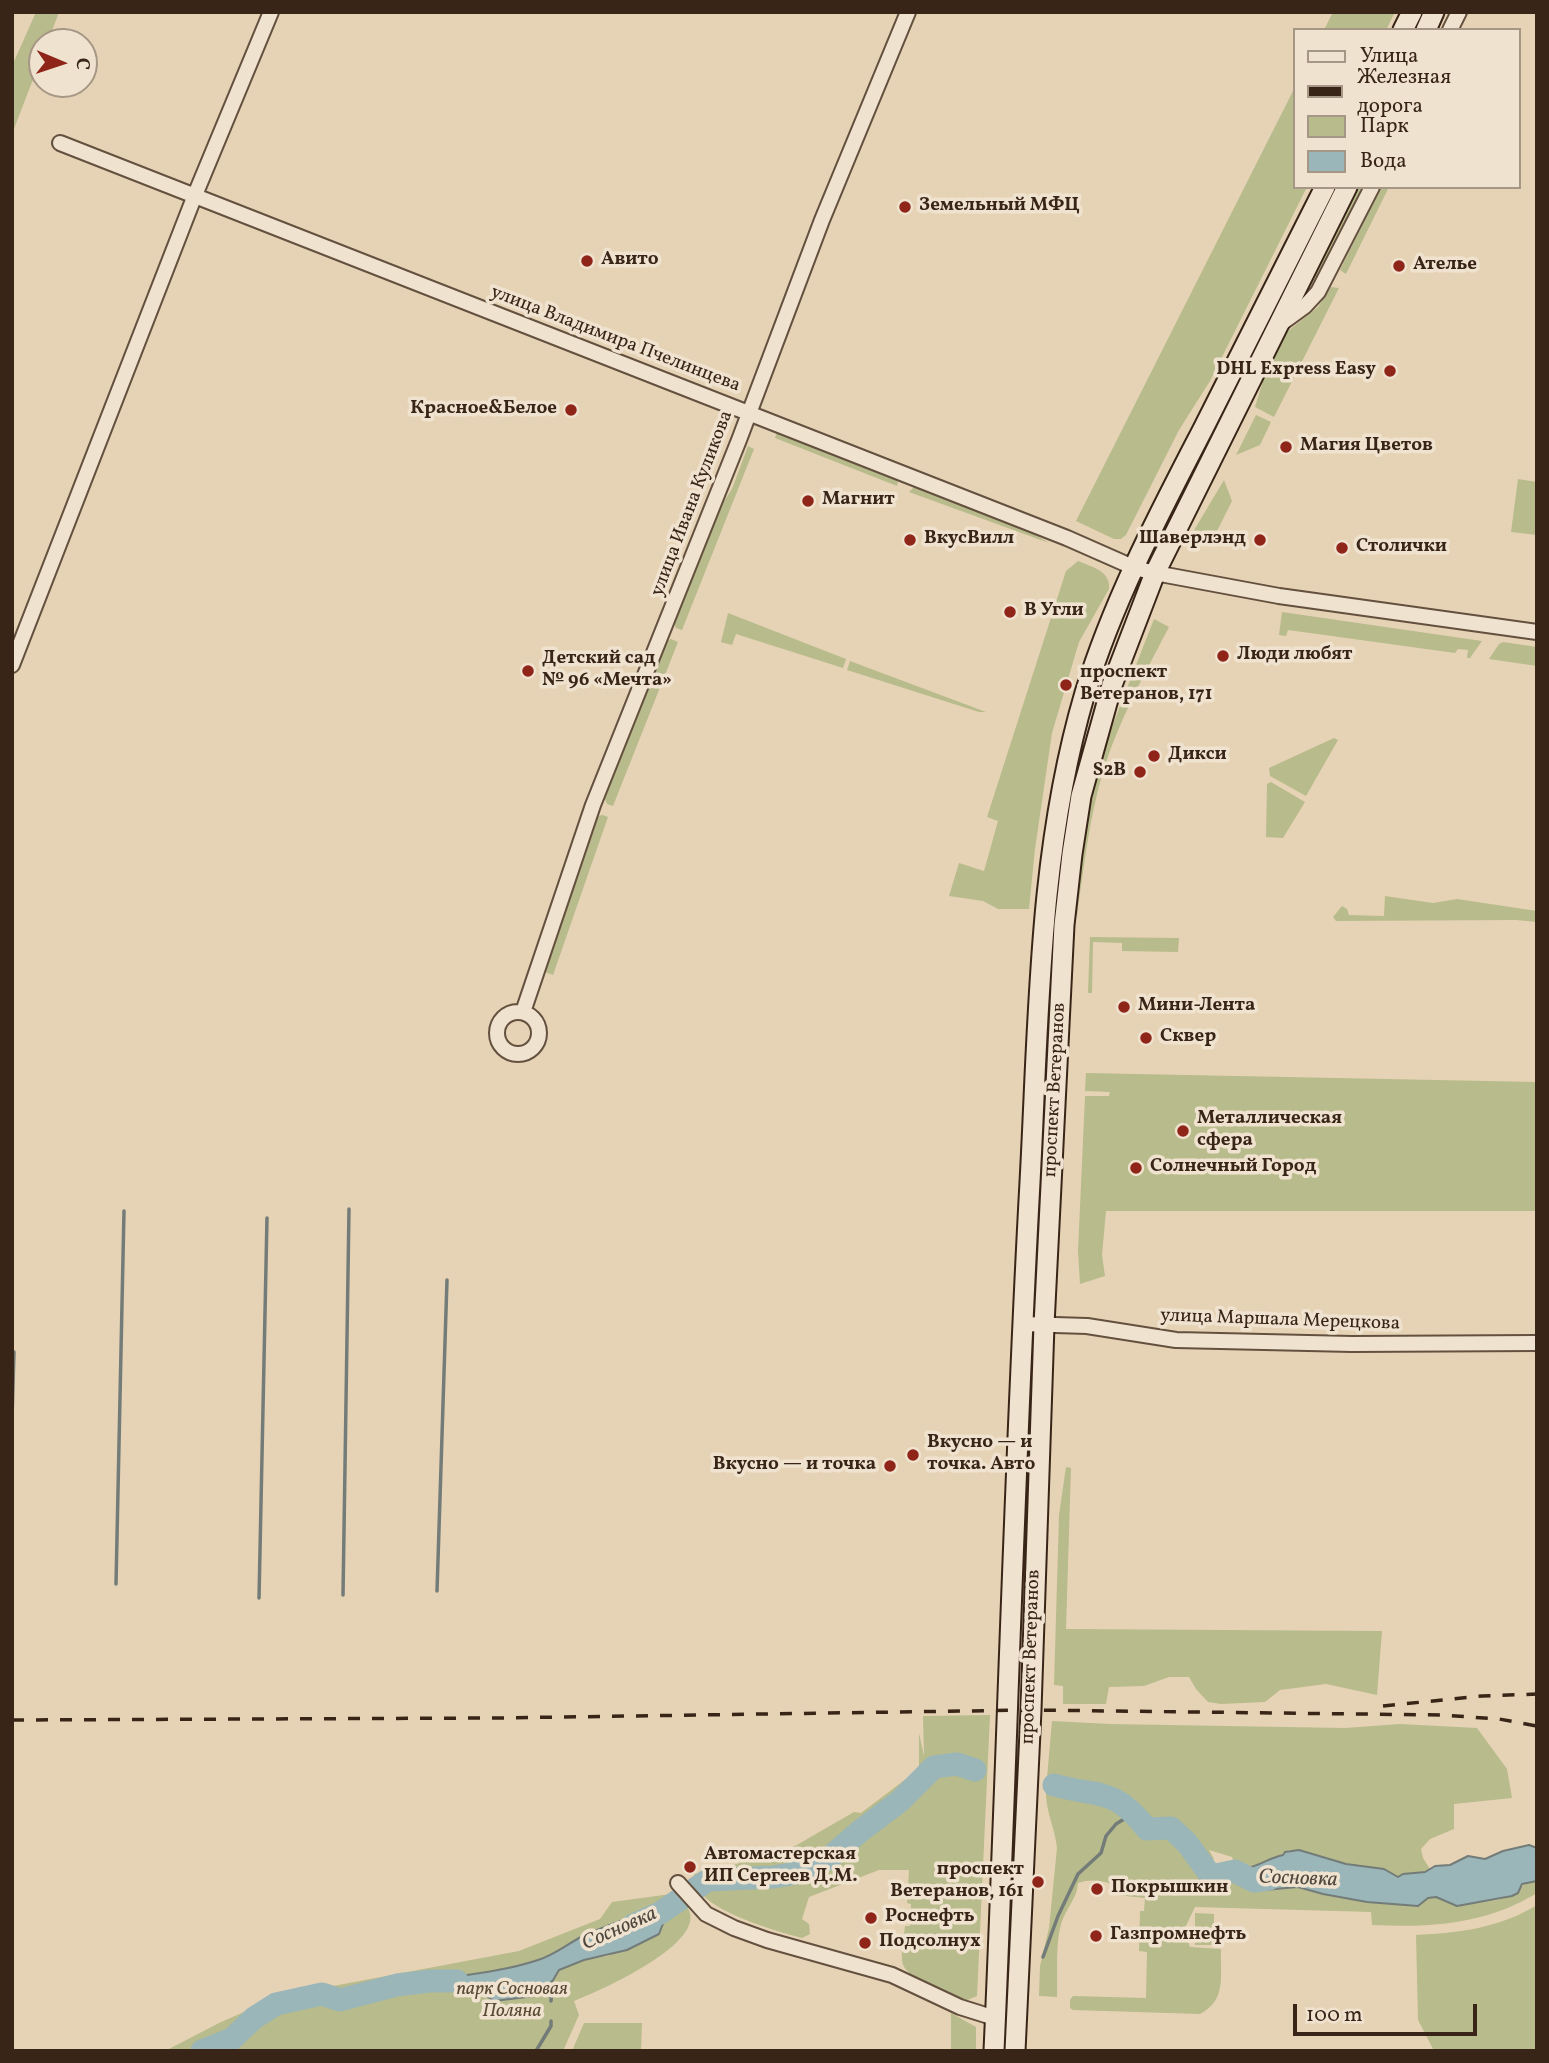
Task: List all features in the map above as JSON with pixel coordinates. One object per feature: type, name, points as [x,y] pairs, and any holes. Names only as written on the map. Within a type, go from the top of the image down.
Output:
[{"type":"main road","points":[[1404,28],[1412,12]]},
{"type":"main road","points":[[1427,28],[1434,12]]},
{"type":"main road","name":"проспект Ветеранов","points":[[994,2051],[1023,1324],[1043,938],[1051,851],[1061,791],[1086,690],[1151,531],[1324,189]]},
{"type":"main road","name":"проспект Ветеранов","points":[[1015,2051],[1031,1710],[1044,1325],[1064,925],[1081,796],[1112,684],[1155,573],[1346,189]]},
{"type":"street","points":[[12,665],[195,195],[271,12]]},
{"type":"street","name":"улица Ивана Куликова","points":[[523,1012],[593,805],[749,413],[822,220],[908,12]]},
{"type":"street","points":[[1451,28],[1459,12]]},
{"type":"street","name":"улица Владимира Пчелинцева","points":[[60,143],[1067,538],[1135,568],[1279,596],[1537,632]]},
{"type":"street","points":[[1278,326],[1305,306],[1318,292],[1371,189]]},
{"type":"street","name":"улица Маршала Мерецкова","points":[[1023,1324],[1087,1326],[1176,1340],[1352,1344],[1537,1343]]},
{"type":"street","points":[[681,1886],[706,1914],[734,1928],[779,1944],[892,1975],[960,2007],[995,2018]]},
{"type":"green space","points":[[36,12],[59,12],[53,28],[29,28]]},
{"type":"green space","points":[[1333,12],[1395,12],[1387,28],[1325,28]]},
{"type":"green space","points":[[28,30],[28,92],[12,134],[12,66]]},
{"type":"green space","points":[[1294,89],[1294,189],[1306,189],[1210,381],[1179,430],[1126,535],[1121,539],[1114,539],[1076,521]]},
{"type":"green space","points":[[1357,189],[1364,189],[1317,283],[1302,300]]},
{"type":"green space","points":[[1380,189],[1388,189],[1346,274],[1340,270]]},
{"type":"green space","points":[[1331,287],[1339,288],[1274,417],[1255,407],[1266,371],[1282,340],[1288,331],[1318,307]]},
{"type":"green space","points":[[1256,415],[1271,422],[1260,445],[1236,455]]},
{"type":"green space","points":[[777,432],[894,478],[898,482],[897,486],[775,438]]},
{"type":"green space","points":[[748,446],[754,449],[682,630],[676,628],[673,622],[716,513],[732,489]]},
{"type":"green space","points":[[1518,479],[1537,482],[1537,535],[1511,532]]},
{"type":"green space","points":[[1224,480],[1232,501],[1213,539],[1187,542]]},
{"type":"green space","points":[[916,485],[1018,525],[1049,543],[909,492]]},
{"type":"green space","points":[[1078,561],[1104,574],[1109,589],[1079,642],[1052,733],[1029,909],[998,909],[983,901],[949,896],[959,863],[984,871],[998,821],[987,817],[1066,571]]},
{"type":"green space","points":[[1282,612],[1482,641],[1470,658],[1467,658],[1468,650],[1458,649],[1455,653],[1288,630],[1286,636],[1279,635]]},
{"type":"green space","points":[[728,613],[846,659],[843,668],[736,634],[732,645],[721,642]]},
{"type":"green space","points":[[1154,619],[1169,627],[1124,717],[1104,768],[1090,831],[1077,916],[1074,912],[1084,834],[1104,747]]},
{"type":"green space","points":[[671,639],[678,642],[613,806],[607,804],[604,797],[665,642]]},
{"type":"green space","points":[[1503,642],[1537,647],[1537,666],[1489,659]]},
{"type":"green space","points":[[850,661],[986,712],[847,670]]},
{"type":"green space","points":[[1334,738],[1338,740],[1306,796],[1270,776],[1269,768]]},
{"type":"green space","points":[[1271,782],[1305,802],[1283,838],[1266,837],[1267,784]]},
{"type":"green space","points":[[597,816],[608,817],[553,975],[542,971]]},
{"type":"green space","points":[[1385,896],[1433,903],[1457,899],[1537,911],[1537,922],[1336,921],[1333,917],[1342,906],[1347,909],[1349,915],[1384,916]]},
{"type":"green space","points":[[1090,937],[1179,938],[1178,952],[1122,951],[1122,943],[1093,942],[1092,993],[1088,993]]},
{"type":"green space","points":[[1086,1073],[1537,1082],[1537,1211],[1106,1211],[1102,1255],[1105,1276],[1080,1284],[1078,1251],[1085,1096],[1109,1096],[1110,1092],[1085,1091]]},
{"type":"green space","points":[[1066,1467],[1071,1468],[1066,1629],[1382,1631],[1377,1695],[1326,1684],[1280,1690],[1265,1702],[1221,1704],[1208,1702],[1189,1677],[1169,1677],[1144,1686],[1109,1687],[1106,1704],[1063,1704],[1063,1686],[1054,1685],[1059,1515]]},
{"type":"green space","points":[[990,1715],[977,1996],[965,2001],[918,1980],[904,1967],[902,1956],[905,1926],[910,1926],[911,1904],[907,1903],[909,1870],[879,1870],[809,1897],[802,1919],[809,1924],[810,1934],[802,1938],[764,1927],[722,1909],[710,1902],[699,1890],[694,1874],[795,1846],[854,1812],[861,1813],[919,1769],[919,1733],[924,1756],[923,1716]]},
{"type":"green space","points":[[1052,1721],[1345,1728],[1400,1724],[1477,1728],[1507,1769],[1512,1798],[1454,1804],[1454,1829],[1430,1839],[1421,1849],[1430,1869],[1422,1873],[1398,1877],[1384,1869],[1346,1864],[1299,1850],[1289,1850],[1259,1867],[1236,1869],[1232,1857],[1209,1850],[1214,1859],[1207,1860],[1173,1822],[1149,1824],[1122,1792],[1047,1778]]},
{"type":"green space","points":[[1046,1790],[1114,1802],[1132,1814],[1146,1831],[1169,1832],[1195,1859],[1209,1879],[1228,1874],[1239,1883],[1264,1890],[1298,1887],[1367,1902],[1418,1906],[1428,1898],[1436,1897],[1457,1906],[1498,1900],[1512,1896],[1528,1881],[1537,1881],[1537,1893],[1498,1912],[1478,1918],[1415,1926],[1372,1925],[1371,1912],[1195,1907],[1184,1930],[1190,1947],[1221,1949],[1220,1986],[1215,2002],[1209,2008],[1200,2014],[1073,2010],[1070,2008],[1070,2000],[1073,1996],[1146,1998],[1147,1952],[1139,1951],[1140,1911],[1144,1911],[1145,1898],[1116,1895],[1116,1885],[1106,1882],[1092,1880],[1078,1883],[1059,1933],[1057,1997],[1039,1996],[1040,1966],[1049,1928],[1057,1848]]},
{"type":"green space","name":"парк Сосновая Поляна","points":[[671,1894],[687,1907],[690,1921],[683,1935],[648,1964],[574,2001],[579,2015],[563,2051],[165,2051],[280,1996],[519,1951],[600,1919],[612,1902]],"holes":[[[607,1926],[658,1934],[608,1956],[584,1960],[559,1970],[539,1960]]]},
{"type":"green space","points":[[1537,1905],[1537,2051],[1434,2051],[1418,2020],[1416,1935],[1478,1928],[1508,1919]]},
{"type":"green space","points":[[1195,1913],[1214,1914],[1214,1945],[1195,1945]]},
{"type":"green space","points":[[951,2013],[976,2027],[976,2051],[951,2051]]},
{"type":"green space","points":[[584,2023],[642,2023],[641,2051],[572,2051]]},
{"type":"water","points":[[1529,1845],[1537,1848],[1537,1881],[1522,1884],[1518,1893],[1512,1896],[1457,1906],[1436,1897],[1428,1898],[1418,1906],[1367,1902],[1298,1887],[1264,1890],[1239,1883],[1241,1875],[1236,1869],[1250,1867],[1285,1852],[1299,1850],[1346,1864],[1384,1869],[1398,1877],[1425,1872],[1435,1866],[1450,1865],[1468,1856],[1485,1859],[1503,1851]]},
{"type":"water","points":[[648,1911],[660,1913],[664,1921],[659,1934],[627,1950],[584,1960],[559,1970],[552,1982],[535,1996],[494,2001],[482,1993],[443,1989],[425,1981],[496,1970],[538,1960],[581,1937]]},
{"type":"waterway","points":[[343,1595],[349,1209]]},
{"type":"waterway","points":[[116,1584],[124,1211]]},
{"type":"waterway","points":[[259,1598],[267,1218]]},
{"type":"waterway","points":[[437,1591],[447,1280]]},
{"type":"waterway","points":[[12,1419],[14,1352]]},
{"type":"waterway","name":"Сосновка","points":[[633,1925],[660,1913],[708,1880],[774,1877],[802,1872],[828,1859],[900,1801],[934,1767],[957,1764],[975,1770]]},
{"type":"waterway","name":"Сосновка","points":[[1054,1785],[1115,1800],[1135,1815],[1147,1829],[1171,1828],[1187,1843],[1211,1876],[1235,1871],[1254,1881],[1269,1879]]},
{"type":"waterway","points":[[1043,1957],[1058,1916],[1078,1874],[1101,1853],[1106,1836],[1116,1824],[1134,1813]]},
{"type":"waterway","name":"Сосновка","points":[[202,2051],[232,2039],[254,2018],[276,2004],[322,1994],[340,2000],[397,1985],[457,1981]]},
{"type":"waterway","points":[[551,2001],[552,1982]]},
{"type":"waterway","points":[[536,2051],[551,2026],[551,2021]]},
{"type":"railway","points":[[1383,1706],[1482,1696],[1537,1694]]},
{"type":"railway","points":[[12,1720],[497,1718],[1031,1710],[1440,1715],[1499,1719],[1537,1726]]},
{"type":"place","name":"Земельный МФЦ","points":[[905,207]]},
{"type":"place","name":"Авито","points":[[587,261]]},
{"type":"place","name":"Ателье","points":[[1399,266]]},
{"type":"place","name":"DHL Express Easy","points":[[1390,371]]},
{"type":"place","name":"Красное&Белое","points":[[571,410]]},
{"type":"place","name":"Магия Цветов","points":[[1286,447]]},
{"type":"place","name":"Магнит","points":[[808,501]]},
{"type":"place","name":"ВкусВилл","points":[[910,540]]},
{"type":"place","name":"Шаверлэнд","points":[[1260,540]]},
{"type":"place","name":"Столички","points":[[1342,548]]},
{"type":"place","name":"В Угли","points":[[1010,612]]},
{"type":"place","name":"Люди любят","points":[[1223,656]]},
{"type":"place","name":"Детский сад № 96 «Мечта»","points":[[528,671]]},
{"type":"place","name":"проспект Ветеранов, 171","points":[[1066,685]]},
{"type":"place","name":"Дикси","points":[[1154,756]]},
{"type":"place","name":"S2B","points":[[1140,772]]},
{"type":"place","name":"Мини-Лента","points":[[1124,1007]]},
{"type":"place","name":"Сквер","points":[[1146,1038]]},
{"type":"place","name":"Металлическая сфера","points":[[1183,1131]]},
{"type":"place","name":"Солнечный Город","points":[[1136,1168]]},
{"type":"place","name":"Вкусно — и точка. Авто","points":[[913,1455]]},
{"type":"place","name":"Вкусно — и точка","points":[[890,1466]]},
{"type":"place","name":"Автомастерская ИП Сергеев Д.М.","points":[[690,1867]]},
{"type":"place","name":"проспект Ветеранов, 161","points":[[1038,1882]]},
{"type":"place","name":"Покрышкин","points":[[1097,1889]]},
{"type":"place","name":"Роснефть","points":[[871,1918]]},
{"type":"place","name":"Газпромнефть","points":[[1096,1936]]},
{"type":"place","name":"Подсолнух","points":[[865,1943]]}]
